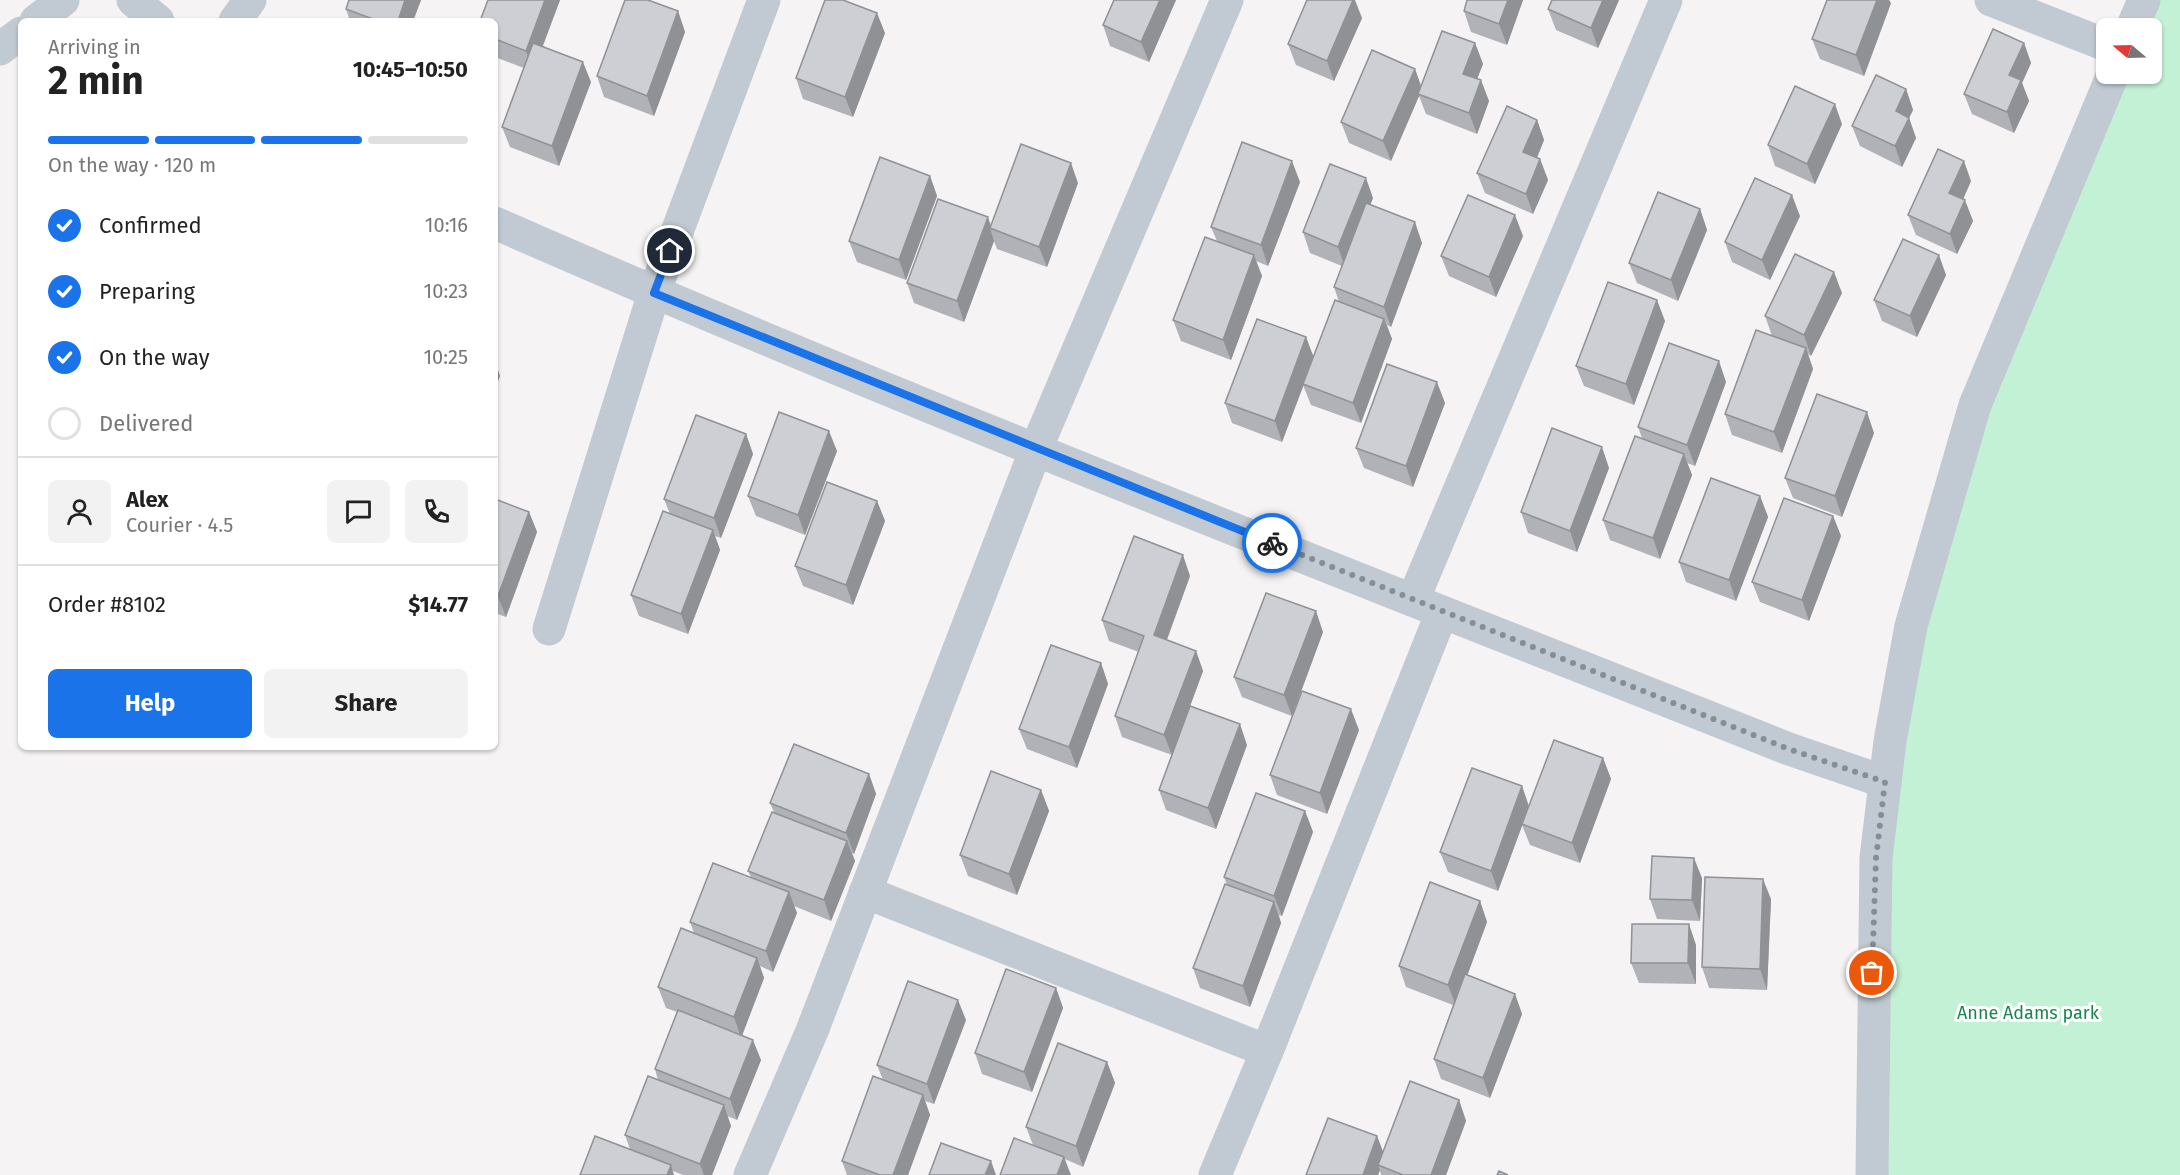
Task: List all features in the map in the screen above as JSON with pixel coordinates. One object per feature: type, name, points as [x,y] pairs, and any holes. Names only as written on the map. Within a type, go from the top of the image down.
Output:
[{"type":"street","points":[[40,18],[63,0]]},
{"type":"street","points":[[133,0],[154,18]]},
{"type":"street","points":[[237,18],[250,0]]},
{"type":"street","points":[[549,629],[654,293],[764,0]]},
{"type":"street","points":[[750,1175],[812,1031],[1036,449],[1227,0]]},
{"type":"street","points":[[1215,1175],[1267,1051],[1428,606],[1666,0]]},
{"type":"street","points":[[1991,0],[2096,41]]},
{"type":"street","points":[[2136,18],[2144,0]]},
{"type":"street","points":[[0,49],[18,35]]},
{"type":"street","points":[[1872,1175],[1876,858],[1885,782],[1911,626],[1975,405],[2109,84]]},
{"type":"street","points":[[498,224],[654,293],[1036,449],[1789,749],[1885,782]]},
{"type":"street","points":[[865,892],[1267,1051]]},
{"type":"green space","name":"Anne Adams park","points":[[2144,0],[2180,0],[2180,1175],[1874,1175],[1876,858],[1931,557],[2110,84],[2162,84],[2162,18],[2136,18]]},
{"type":"building","points":[[349,0],[405,0],[399,18],[370,18],[346,9]]},
{"type":"building","points":[[488,0],[545,0],[526,51],[498,40],[498,18],[481,18]]},
{"type":"building","points":[[625,0],[648,0],[678,11],[647,96],[597,76]]},
{"type":"building","points":[[825,0],[843,0],[877,13],[845,97],[796,78]]},
{"type":"building","points":[[1114,0],[1160,0],[1141,42],[1103,25]]},
{"type":"building","points":[[1307,0],[1353,0],[1327,61],[1288,44]]},
{"type":"building","points":[[1467,0],[1508,0],[1499,24],[1464,11]]},
{"type":"building","points":[[1552,0],[1603,0],[1591,28],[1548,9]]},
{"type":"building","points":[[1827,0],[1877,0],[1856,55],[1812,39]]},
{"type":"building","points":[[1993,29],[2024,43],[2009,75],[2021,80],[2007,112],[1964,94]]},
{"type":"building","points":[[1442,31],[1475,43],[1463,74],[1481,80],[1469,113],[1418,94]]},
{"type":"building","points":[[533,43],[583,62],[552,146],[502,127]]},
{"type":"building","points":[[1372,50],[1415,69],[1383,141],[1341,122]]},
{"type":"building","points":[[1876,75],[1906,89],[1896,111],[1909,118],[1895,146],[1852,126]]},
{"type":"building","points":[[1795,86],[1835,104],[1807,164],[1768,145]]},
{"type":"building","points":[[1507,106],[1537,120],[1523,152],[1540,159],[1526,194],[1477,173]]},
{"type":"building","points":[[1242,142],[1292,161],[1261,245],[1211,227]]},
{"type":"building","points":[[1021,144],[1071,163],[1039,247],[990,228]]},
{"type":"building","points":[[1938,149],[1964,161],[1949,193],[1965,200],[1950,234],[1908,215]]},
{"type":"building","points":[[880,157],[930,176],[899,260],[849,241]]},
{"type":"building","points":[[1330,164],[1366,178],[1338,247],[1303,232]]},
{"type":"building","points":[[1755,178],[1792,195],[1762,260],[1725,242]]},
{"type":"building","points":[[1658,192],[1700,209],[1671,280],[1629,263]]},
{"type":"building","points":[[1468,195],[1515,215],[1489,277],[1441,256]]},
{"type":"building","points":[[938,199],[988,217],[957,301],[907,283]]},
{"type":"building","points":[[1366,203],[1415,222],[1384,307],[1334,287]]},
{"type":"building","points":[[1205,237],[1254,255],[1223,340],[1173,320]]},
{"type":"building","points":[[1903,239],[1939,255],[1910,316],[1874,300]]},
{"type":"building","points":[[1795,254],[1834,272],[1804,335],[1765,316]]},
{"type":"building","points":[[1608,282],[1657,300],[1626,384],[1576,366]]},
{"type":"building","points":[[1335,300],[1384,319],[1353,403],[1303,384]]},
{"type":"building","points":[[1257,319],[1306,337],[1275,421],[1225,403]]},
{"type":"building","points":[[1756,330],[1806,348],[1774,432],[1725,414]]},
{"type":"building","points":[[1669,343],[1719,361],[1687,445],[1638,427]]},
{"type":"building","points":[[1387,364],[1437,382],[1406,466],[1356,448]]},
{"type":"building","points":[[1817,394],[1867,412],[1835,496],[1785,478]]},
{"type":"building","points":[[779,412],[829,431],[798,515],[748,496]]},
{"type":"building","points":[[696,415],[746,434],[714,518],[664,499]]},
{"type":"building","points":[[1552,428],[1602,447],[1570,531],[1521,512]]},
{"type":"building","points":[[1635,436],[1684,454],[1653,538],[1603,520]]},
{"type":"building","points":[[1711,478],[1760,496],[1729,580],[1679,562]]},
{"type":"building","points":[[827,482],[877,501],[846,585],[795,566]]},
{"type":"building","points":[[1784,498],[1833,516],[1802,600],[1752,582]]},
{"type":"building","points":[[498,500],[529,512],[498,596]]},
{"type":"building","points":[[663,511],[713,530],[681,614],[631,595]]},
{"type":"building","points":[[1134,536],[1183,555],[1154,635],[1196,651],[1164,735],[1115,716],[1144,636],[1102,620]]},
{"type":"building","points":[[1266,593],[1316,611],[1284,695],[1234,677]]},
{"type":"building","points":[[1051,645],[1101,663],[1069,747],[1019,729]]},
{"type":"building","points":[[1302,691],[1351,709],[1320,793],[1270,775]]},
{"type":"building","points":[[1190,706],[1240,724],[1208,808],[1159,790]]},
{"type":"building","points":[[1554,740],[1603,758],[1572,843],[1522,824]]},
{"type":"building","points":[[794,744],[869,774],[846,833],[770,803]]},
{"type":"building","points":[[1472,768],[1522,786],[1491,871],[1440,852]]},
{"type":"building","points":[[991,771],[1041,790],[1009,874],[960,855]]},
{"type":"building","points":[[1256,793],[1305,811],[1274,896],[1224,877]]},
{"type":"building","points":[[772,812],[847,841],[824,900],[748,871]]},
{"type":"building","points":[[1652,856],[1694,858],[1692,900],[1650,899]]},
{"type":"building","points":[[713,863],[789,892],[766,951],[690,922]]},
{"type":"building","points":[[1705,877],[1763,879],[1760,969],[1702,967]]},
{"type":"building","points":[[1430,882],[1480,901],[1448,985],[1399,966]]},
{"type":"building","points":[[1225,884],[1274,902],[1243,986],[1193,968]]},
{"type":"building","points":[[1632,924],[1689,924],[1688,963],[1631,963]]},
{"type":"building","points":[[681,928],[757,958],[734,1017],[658,987]]},
{"type":"building","points":[[1006,969],[1056,988],[1024,1072],[975,1053]]},
{"type":"building","points":[[1465,974],[1515,994],[1483,1078],[1434,1059]]},
{"type":"building","points":[[908,981],[958,1000],[927,1084],[877,1065]]},
{"type":"building","points":[[678,1010],[753,1040],[730,1099],[655,1069]]},
{"type":"building","points":[[1058,1043],[1107,1062],[1076,1146],[1026,1127]]},
{"type":"building","points":[[648,1076],[724,1105],[700,1164],[625,1135]]},
{"type":"building","points":[[873,1076],[923,1095],[893,1175],[880,1175],[842,1161]]},
{"type":"building","points":[[1410,1081],[1459,1100],[1431,1175],[1403,1175],[1378,1165]]},
{"type":"building","points":[[1328,1118],[1377,1136],[1363,1175],[1306,1175]]},
{"type":"building","points":[[595,1136],[671,1165],[667,1175],[580,1175]]},
{"type":"building","points":[[1014,1138],[1064,1157],[1057,1175],[1000,1175]]},
{"type":"building","points":[[941,1143],[991,1161],[985,1175],[929,1175]]},
{"type":"way so far","points":[[1272,543],[1789,749],[1885,782],[1876,858],[1872,973]]},
{"type":"route","points":[[670,251],[654,293],[1272,543]]}]
